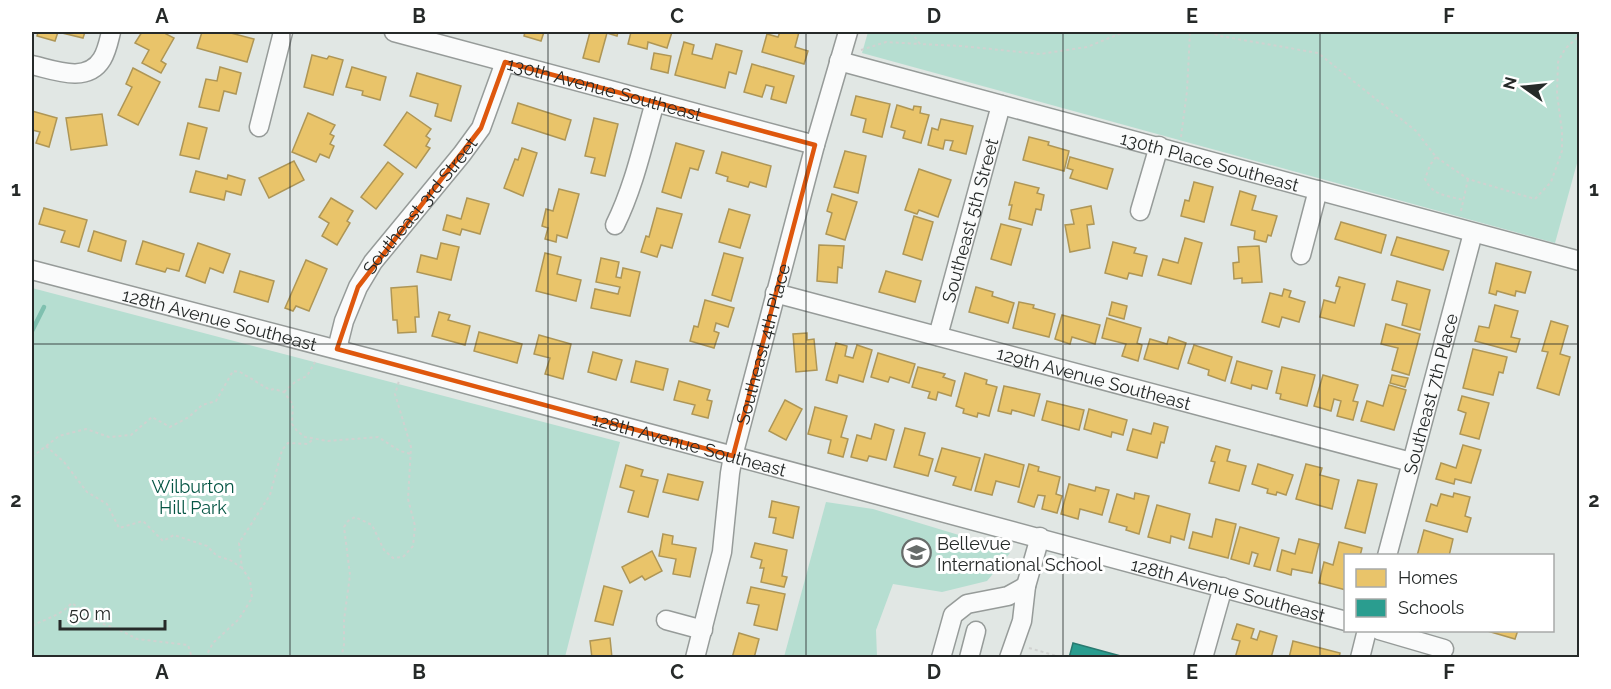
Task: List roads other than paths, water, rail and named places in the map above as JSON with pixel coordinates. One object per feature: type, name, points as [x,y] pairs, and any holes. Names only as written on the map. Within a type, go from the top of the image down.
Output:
[{"type":"street","points":[[32,65],[79,74],[91,70],[103,58],[111,32]]},
{"type":"street","points":[[260,127],[284,32]]},
{"type":"street","name":"130th Avenue Southeast","points":[[394,32],[814,145]]},
{"type":"street","name":"Southeast 4th Place","points":[[695,657],[722,552],[733,456],[814,145],[847,57],[848,32]]},
{"type":"street","name":"130th Place Southeast","points":[[847,57],[1001,105],[1580,261]]},
{"type":"street","name":"Southeast 3rd Street","points":[[337,349],[344,321],[358,287],[368,270],[481,128],[505,62]]},
{"type":"street","points":[[615,225],[633,183],[655,102]]},
{"type":"street","name":"Southeast 5th Street","points":[[938,336],[1001,105]]},
{"type":"street","points":[[1140,211],[1159,147]]},
{"type":"street","points":[[1301,255],[1318,190]]},
{"type":"street","name":"Southeast 7th Place","points":[[1387,554],[1473,233]]},
{"type":"street","name":"128th Avenue Southeast","points":[[32,270],[337,349],[1344,620]]},
{"type":"street","name":"129th Avenue Southeast","points":[[776,293],[1411,462]]},
{"type":"street","points":[[1016,652],[1026,586],[1040,537]]},
{"type":"street","points":[[941,657],[953,615],[967,604],[1008,596],[1026,586]]},
{"type":"street","points":[[1203,657],[1223,587]]},
{"type":"street","points":[[666,620],[703,630]]},
{"type":"street","points":[[969,657],[976,631]]},
{"type":"street","points":[[1360,657],[1366,632]]},
{"type":"street","points":[[1385,632],[1444,648]]},
{"type":"waterway","points":[[32,331],[44,307]]},
{"type":"place","name":"Bellevue International School","points":[[916,553]]},
{"type":"park label","name":"Wilburton Hill Park","points":[[193,496]]}]
